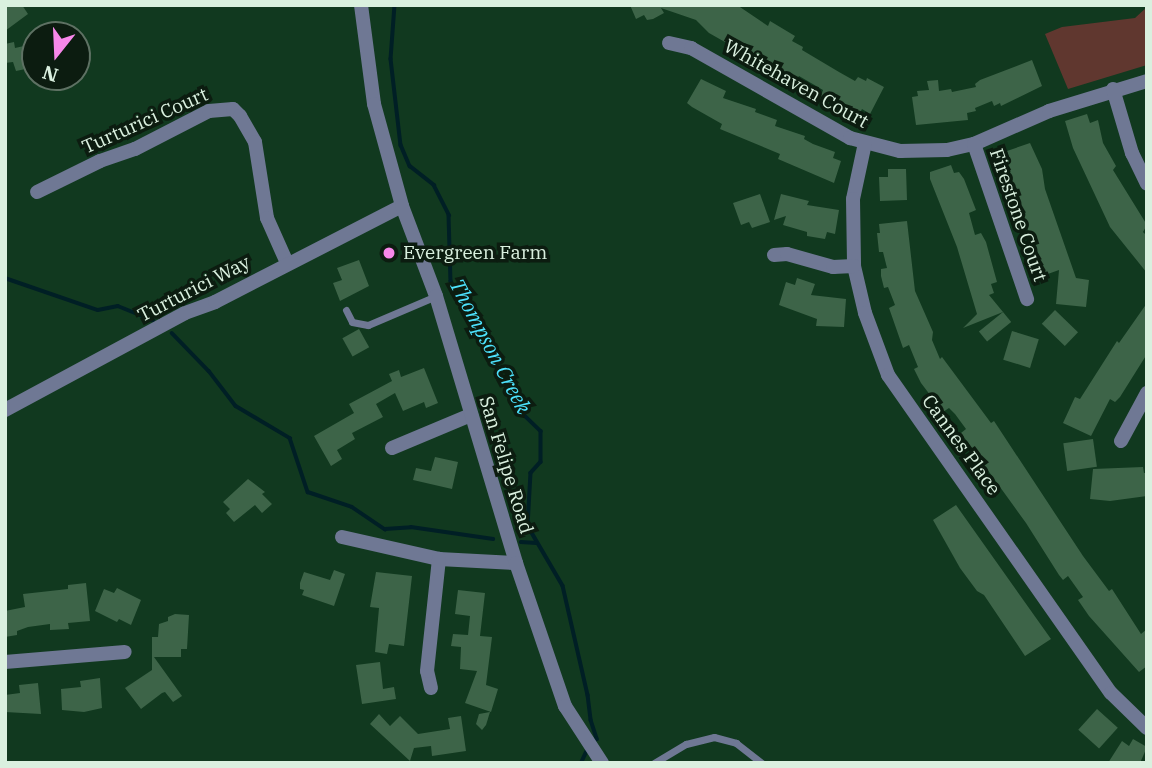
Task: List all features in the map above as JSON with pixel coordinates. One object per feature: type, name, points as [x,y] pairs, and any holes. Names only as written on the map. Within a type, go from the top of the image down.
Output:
[{"type":"street","name":"San Felipe Road","points":[[362,5],[374,104],[402,206],[436,296],[516,563],[565,706],[602,762]]},
{"type":"street","name":"Whitehaven Court","points":[[669,43],[691,48],[824,125],[865,144],[913,151],[947,150],[974,144],[1039,115],[1113,89],[1147,81]]},
{"type":"street","points":[[1113,89],[1129,146],[1147,184]]},
{"type":"street","name":"Turturici Court","points":[[37,192],[100,161],[135,149],[209,111],[233,109],[255,142],[264,207],[287,263]]},
{"type":"street","name":"Cannes Place","points":[[865,144],[853,199],[854,267],[865,313],[893,384],[951,461],[1111,693],[1147,728]]},
{"type":"street","name":"Firestone Court","points":[[974,144],[1027,299]]},
{"type":"street","name":"Turturici Way","points":[[5,410],[185,313],[215,302],[402,206]]},
{"type":"street","points":[[774,255],[785,253],[833,267],[854,267]]},
{"type":"street","points":[[1121,441],[1147,393]]},
{"type":"street","points":[[392,448],[471,415]]},
{"type":"street","points":[[342,537],[439,559],[516,563]]},
{"type":"street","points":[[431,688],[427,671],[439,559]]},
{"type":"street","points":[[5,662],[125,652]]},
{"type":"lane","points":[[346,310],[352,322],[368,325],[436,296]]},
{"type":"lane","points":[[654,763],[686,744],[714,737],[736,743],[762,763]]},
{"type":"shaded area","points":[[1147,7],[1147,65],[1068,89],[1045,34],[1062,27],[1135,18]]},
{"type":"building","points":[[5,5],[22,5],[28,14],[5,31]]},
{"type":"building","points":[[630,5],[737,5],[768,26],[770,21],[795,36],[792,41],[803,47],[802,50],[855,81],[858,77],[866,81],[867,78],[884,87],[870,114],[862,109],[859,115],[821,96],[823,90],[799,76],[795,82],[709,33],[696,20],[661,8],[664,13],[653,19],[647,20],[644,15],[636,19]]},
{"type":"building","points":[[14,42],[15,48],[21,47],[21,70],[16,71],[13,62],[5,63],[5,44]]},
{"type":"building","points":[[1032,60],[1042,86],[1001,106],[1000,103],[994,106],[992,101],[975,108],[976,111],[967,113],[968,120],[916,125],[912,97],[918,96],[917,91],[929,90],[927,81],[938,80],[939,91],[951,89],[952,92],[976,87],[975,84],[980,80]]},
{"type":"building","points":[[701,79],[726,91],[723,98],[756,109],[755,112],[777,120],[775,126],[805,136],[804,139],[813,144],[835,152],[833,158],[841,161],[834,183],[778,159],[780,154],[720,129],[722,124],[687,103]]},
{"type":"building","points":[[1087,114],[1090,123],[1098,120],[1103,143],[1116,166],[1113,170],[1147,225],[1143,232],[1147,236],[1147,273],[1110,227],[1073,148],[1065,121]]},
{"type":"building","points":[[1030,143],[1042,169],[1045,189],[1076,278],[1089,280],[1086,307],[1056,304],[1059,270],[1045,275],[1017,201],[1004,162],[1010,160],[1007,151]]},
{"type":"building","points":[[951,165],[954,173],[959,172],[964,179],[976,210],[969,213],[975,235],[981,233],[986,242],[997,282],[991,284],[994,293],[989,295],[1003,312],[963,328],[977,314],[957,247],[930,179],[930,172]]},
{"type":"building","points":[[888,169],[906,169],[907,200],[880,201],[879,177],[888,177]]},
{"type":"building","points":[[760,194],[770,222],[752,228],[749,222],[741,225],[733,203]]},
{"type":"building","points":[[781,194],[809,201],[807,205],[839,210],[835,234],[827,232],[825,239],[807,236],[807,232],[783,225],[786,216],[774,220]]},
{"type":"building","points":[[907,221],[915,291],[933,332],[932,340],[940,359],[942,357],[991,423],[994,421],[1083,556],[1109,591],[1112,589],[1141,634],[1147,629],[1147,666],[1139,672],[1089,616],[1078,600],[1083,597],[1068,576],[1063,580],[1059,575],[1026,523],[961,433],[966,429],[955,414],[949,408],[943,412],[921,383],[914,369],[918,367],[909,345],[903,348],[889,308],[895,305],[888,287],[884,288],[881,276],[881,269],[887,268],[883,252],[879,252],[877,233],[880,233],[879,224]]},
{"type":"building","points":[[359,260],[369,286],[340,301],[333,283],[342,280],[337,268]]},
{"type":"building","points":[[797,278],[815,284],[811,295],[846,299],[844,327],[816,326],[817,319],[779,305],[786,282],[795,285]]},
{"type":"building","points":[[1147,303],[1147,354],[1120,397],[1115,402],[1110,399],[1091,436],[1063,423],[1075,397],[1080,399],[1117,341],[1119,343]]},
{"type":"building","points":[[1055,310],[1078,332],[1065,346],[1042,324]]},
{"type":"building","points":[[1003,312],[1011,322],[987,342],[979,332]]},
{"type":"building","points":[[359,329],[369,347],[353,357],[342,338]]},
{"type":"building","points":[[1012,331],[1039,339],[1030,368],[1003,360]]},
{"type":"building","points":[[424,368],[438,403],[426,408],[424,402],[403,411],[395,393],[376,404],[383,417],[352,433],[355,439],[337,450],[342,459],[331,466],[314,436],[354,413],[349,404],[392,381],[389,374],[399,370],[401,377]]},
{"type":"building","points":[[1093,439],[1097,467],[1067,471],[1063,443]]},
{"type":"building","points":[[435,457],[458,462],[452,489],[413,480],[416,468],[431,471]]},
{"type":"building","points":[[1143,467],[1144,473],[1147,473],[1147,496],[1110,501],[1090,499],[1093,469]]},
{"type":"building","points":[[248,479],[265,492],[262,494],[272,504],[262,513],[255,505],[234,522],[226,513],[230,509],[223,502]]},
{"type":"building","points":[[956,505],[1051,639],[1025,656],[984,595],[977,591],[960,568],[933,520]]},
{"type":"building","points":[[334,570],[345,574],[334,606],[302,595],[304,590],[300,589],[300,583],[304,572],[330,580]]},
{"type":"building","points":[[376,572],[412,576],[404,646],[389,644],[387,654],[375,652],[379,608],[370,607]]},
{"type":"building","points":[[86,583],[90,621],[68,623],[69,629],[50,630],[50,624],[28,627],[17,631],[17,635],[5,637],[5,611],[25,607],[23,594],[68,589],[68,585]]},
{"type":"building","points":[[117,588],[141,600],[131,625],[119,619],[117,622],[95,611],[104,589],[114,593]]},
{"type":"building","points":[[458,590],[485,593],[480,636],[492,637],[486,685],[498,689],[491,712],[465,703],[477,671],[460,669],[461,647],[451,646],[453,634],[468,635],[470,616],[455,614]]},
{"type":"building","points":[[175,614],[189,615],[187,649],[181,649],[181,657],[154,657],[182,696],[173,702],[165,692],[141,709],[125,688],[152,670],[152,637],[158,637],[159,624],[168,621],[168,617]]},
{"type":"building","points":[[380,662],[383,689],[394,687],[396,699],[362,704],[356,665]]},
{"type":"building","points":[[100,678],[102,708],[84,712],[62,710],[61,689],[81,687],[80,681]]},
{"type":"building","points":[[38,683],[41,714],[5,712],[5,695],[20,693],[19,685]]},
{"type":"building","points":[[1097,709],[1118,728],[1099,749],[1078,730]]},
{"type":"building","points":[[490,712],[482,730],[476,724],[479,714]]},
{"type":"building","points":[[379,714],[390,726],[400,716],[418,734],[450,729],[448,718],[461,716],[466,751],[432,756],[431,746],[414,748],[410,761],[370,724]]},
{"type":"building","points":[[1133,739],[1147,747],[1140,763],[1108,763],[1122,741],[1129,746]]},
{"type":"waterway","name":"Thompson Creek","points":[[395,5],[391,59],[401,145],[410,166],[434,185],[449,215],[451,281],[520,411],[541,431],[541,462],[531,473],[528,526],[563,586],[597,739],[594,742]]},
{"type":"waterway","points":[[5,278],[98,310],[118,306],[153,320]]},
{"type":"waterway","points":[[172,333],[209,371],[236,406],[290,438],[308,492],[352,507],[385,529],[411,527],[493,539]]},
{"type":"waterway","points":[[521,542],[536,543]]},
{"type":"waterway","name":"Thompson Creek","points":[[581,763],[587,750]]},
{"type":"place","name":"Evergreen Farm","points":[[389,253]]}]
